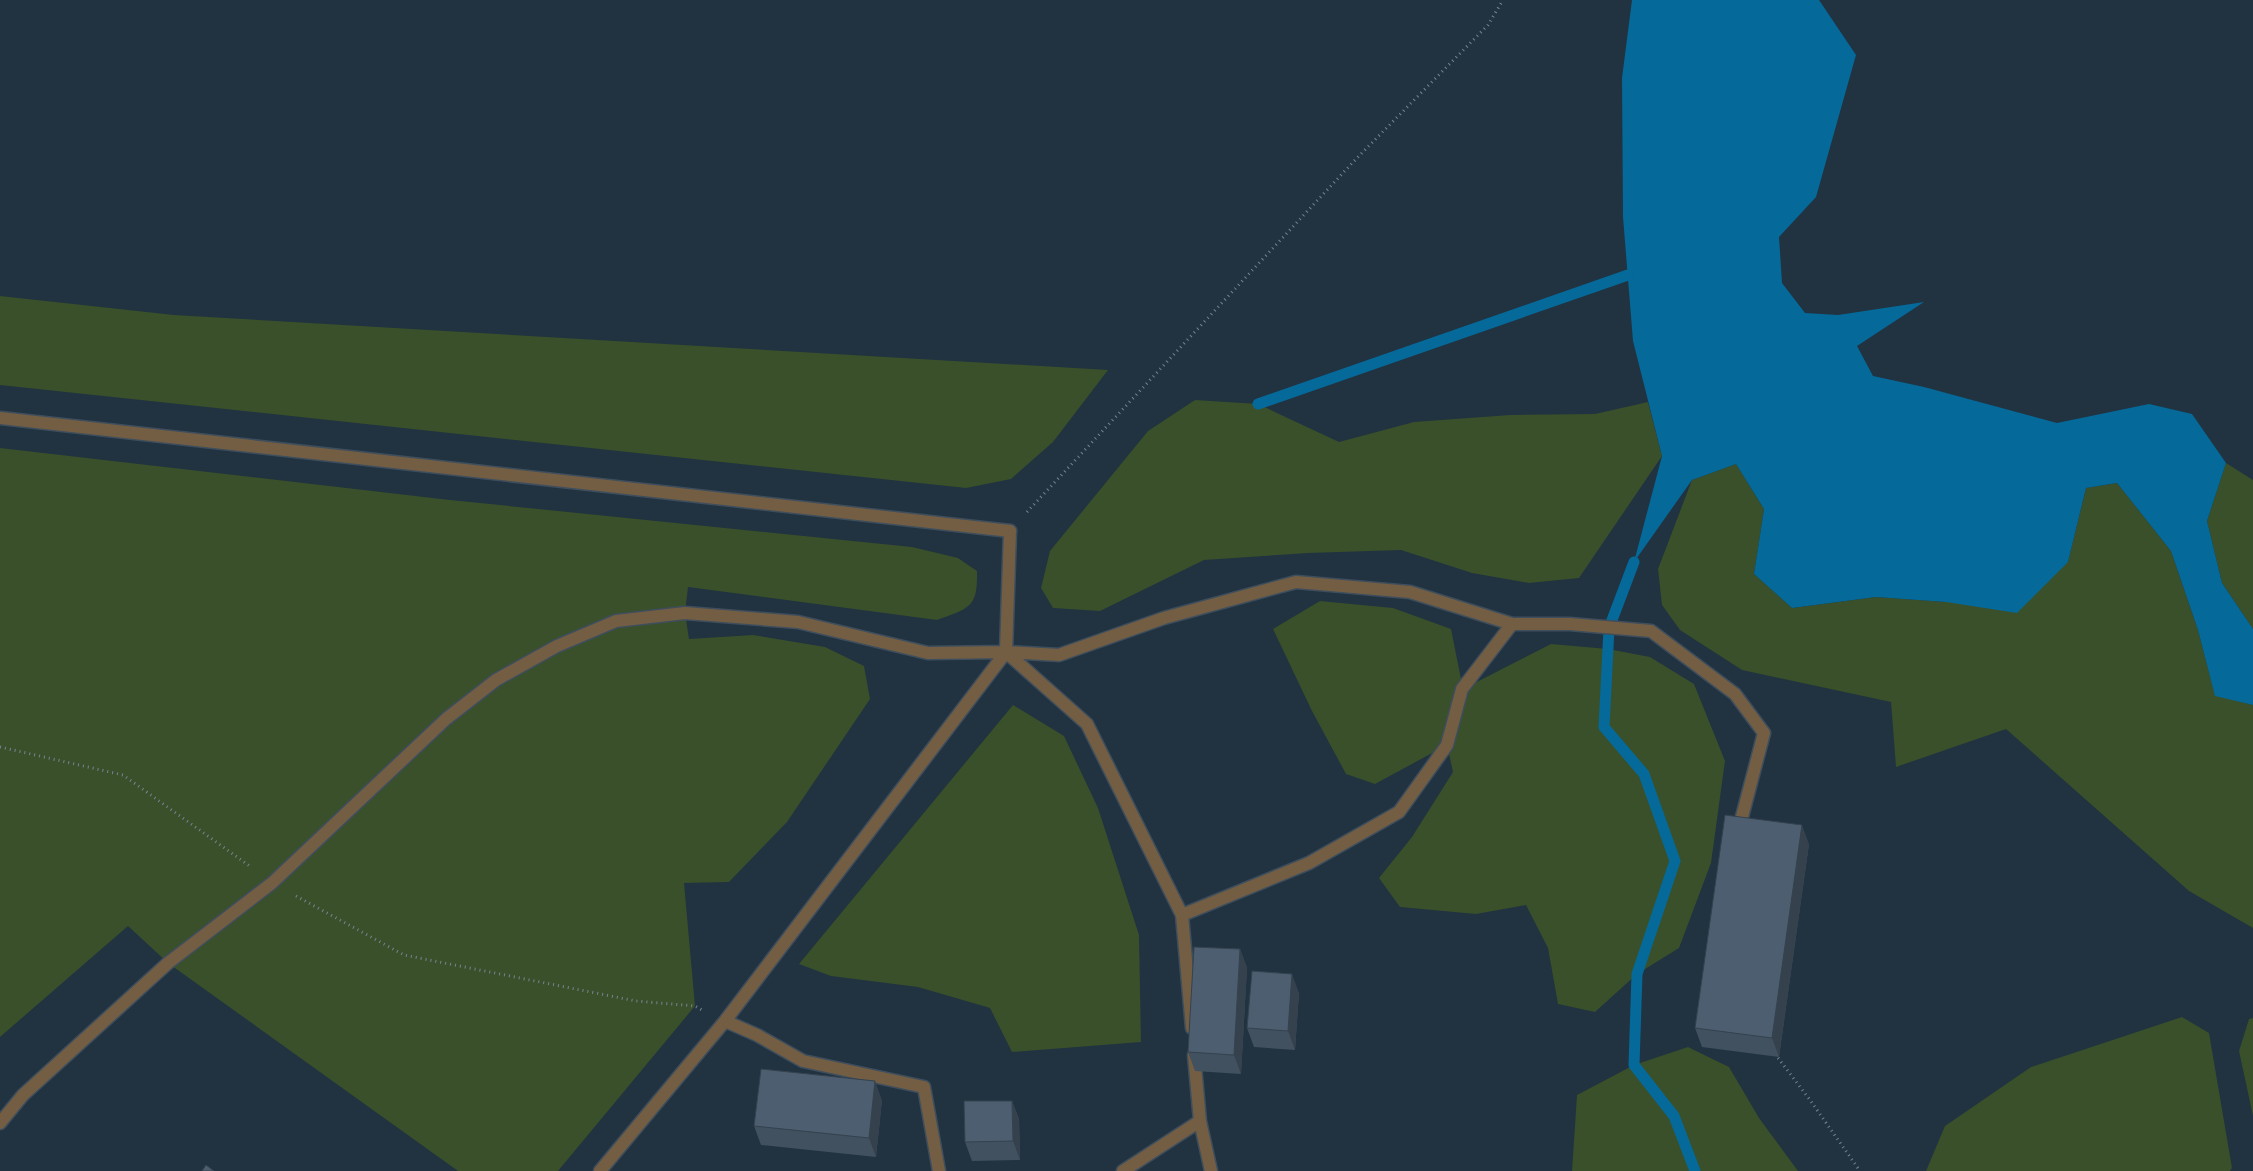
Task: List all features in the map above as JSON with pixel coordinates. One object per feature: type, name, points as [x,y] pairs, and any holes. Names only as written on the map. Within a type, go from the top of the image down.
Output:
[{"type":"street","points":[[0,418],[1010,531],[1006,652],[725,1021],[600,1171]]},
{"type":"street","points":[[0,1123],[23,1095],[168,963],[272,883],[446,719],[496,680],[557,646],[616,621],[685,613],[798,622],[928,653],[1006,652],[1059,655],[1164,618],[1296,582],[1410,592],[1512,624],[1570,624],[1651,631],[1735,694],[1764,733],[1736,843]]},
{"type":"street","points":[[1182,915],[1310,863],[1399,812],[1447,744],[1462,690],[1512,624]]},
{"type":"street","points":[[1006,652],[1087,724],[1182,915],[1200,1121],[1211,1171]]},
{"type":"street","points":[[725,1021],[757,1035],[803,1061],[924,1087],[939,1171]]},
{"type":"street","points":[[1123,1171],[1200,1121]]},
{"type":"path","points":[[1010,531],[1356,159],[1488,25],[1503,0]]},
{"type":"path","points":[[0,747],[123,775],[272,883],[404,955],[636,1001],[695,1006],[725,1021]]},
{"type":"path","points":[[1769,1046],[1860,1171]]},
{"type":"green space","points":[[0,296],[174,315],[1108,370],[1053,442],[1011,479],[966,488],[0,385]]},
{"type":"green space","points":[[1195,400],[1258,404],[1339,442],[1414,422],[1510,415],[1595,414],[1648,402],[1662,456],[1579,578],[1529,583],[1472,573],[1401,550],[1308,553],[1204,560],[1100,611],[1053,608],[1041,588],[1050,551],[1148,431]]},
{"type":"green space","points":[[0,448],[450,500],[912,547],[958,558],[977,571],[976,593],[973,600],[964,609],[937,620],[688,587],[685,613],[689,639],[753,635],[825,647],[864,666],[870,699],[787,822],[729,882],[684,883],[695,1006],[558,1171],[458,1171],[168,963],[128,926],[0,1037]]},
{"type":"green space","points":[[2226,463],[2253,480],[2253,629],[2222,583],[2207,521]]},
{"type":"green space","points":[[1736,464],[1764,509],[1754,574],[1792,608],[1876,597],[1946,602],[2068,562],[2086,488],[2117,483],[2171,551],[2198,630],[2215,695],[2253,705],[2253,928],[2189,891],[2006,729],[1896,767],[1891,702],[1742,670],[1680,630],[1662,605],[1658,569],[1692,480]]},
{"type":"green space","points":[[1320,601],[1393,608],[1451,629],[1463,689],[1551,644],[1608,649],[1650,657],[1694,684],[1725,761],[1711,863],[1679,948],[1637,974],[1595,1012],[1558,1004],[1548,948],[1526,905],[1476,914],[1400,907],[1379,878],[1412,837],[1453,772],[1447,745],[1375,784],[1346,774],[1312,711],[1273,629]]},
{"type":"green space","points":[[1013,705],[1064,736],[1098,808],[1139,935],[1141,1042],[1012,1052],[990,1008],[918,987],[831,976],[799,964]]},
{"type":"green space","points":[[2182,1017],[2209,1033],[2232,1168],[2230,1171],[1926,1171],[1945,1126],[2031,1067]]},
{"type":"green space","points":[[2253,1018],[2253,1116],[2239,1051],[2249,1019]]},
{"type":"green space","points":[[1688,1047],[1729,1067],[1759,1118],[1798,1171],[1572,1171],[1577,1095],[1634,1065]]},
{"type":"water","points":[[1632,0],[1819,0],[1856,55],[1816,197],[1779,237],[1782,283],[1805,313],[1838,315],[1924,302],[1857,346],[1873,376],[1924,387],[2057,423],[2149,404],[2192,414],[2226,463],[2207,521],[2222,583],[2253,629],[2253,705],[2215,696],[2198,630],[2171,551],[2117,483],[2086,488],[2068,562],[2017,613],[1946,602],[1876,597],[1792,608],[1754,574],[1764,509],[1736,464],[1692,480],[1634,562],[1662,456],[1633,341],[1623,217],[1622,78]]},
{"type":"building","points":[[1725,815],[1802,825],[1772,1038],[1695,1028]]},
{"type":"building","points":[[1194,947],[1240,949],[1234,1055],[1188,1052]]},
{"type":"building","points":[[1252,971],[1292,974],[1288,1031],[1247,1028]]},
{"type":"building","points":[[761,1069],[875,1081],[869,1138],[754,1126]]},
{"type":"building","points":[[964,1101],[1012,1101],[1013,1141],[965,1142]]},
{"type":"building","points":[[206,1165],[214,1171],[202,1171]]},
{"type":"waterway","points":[[1258,404],[1628,275]]},
{"type":"waterway","points":[[1634,562],[1609,628],[1604,727],[1644,774],[1675,861],[1637,974],[1634,1065],[1674,1116],[1695,1171]]}]
